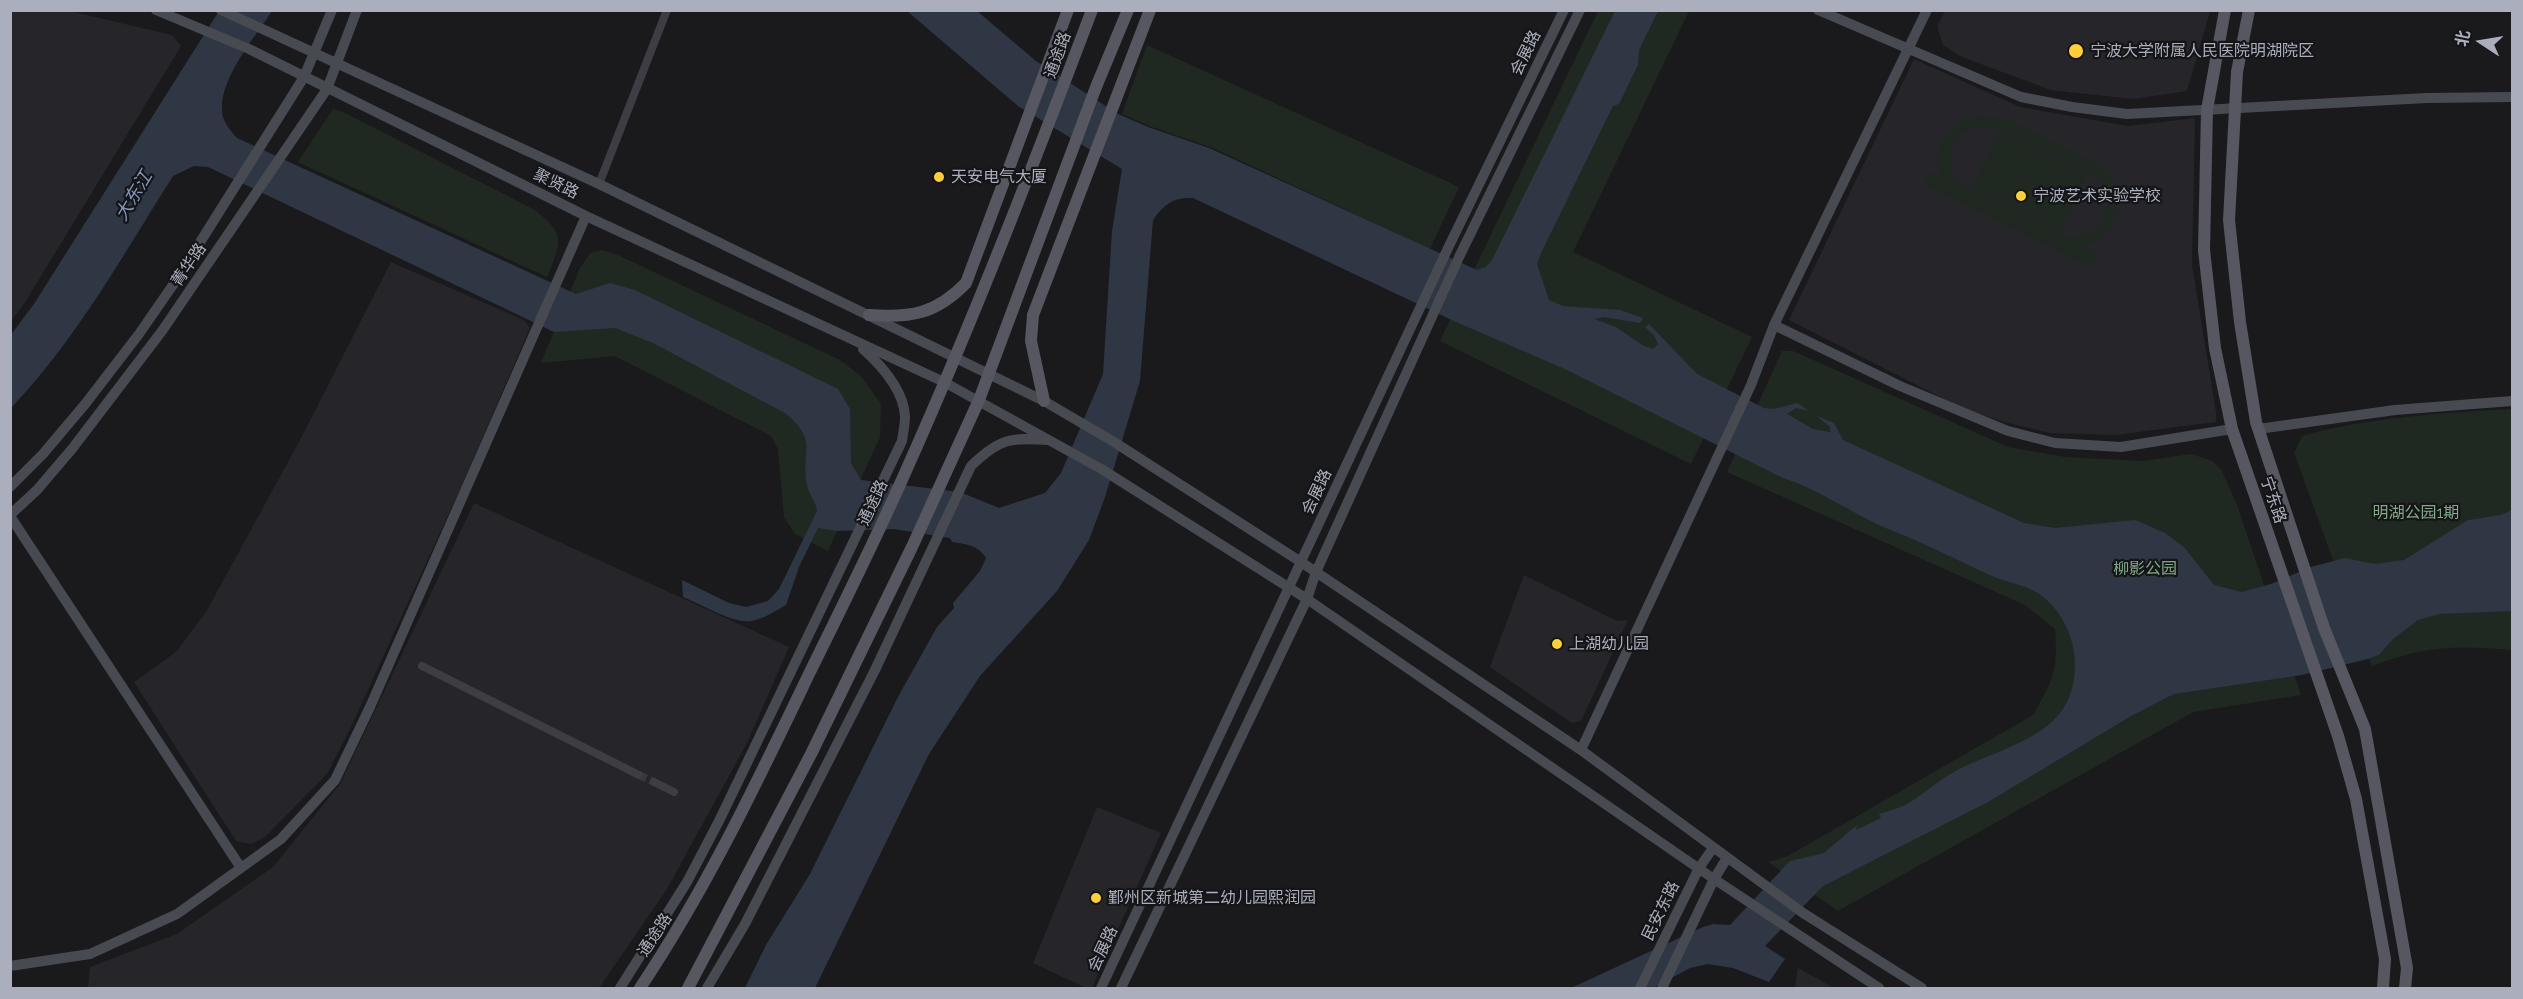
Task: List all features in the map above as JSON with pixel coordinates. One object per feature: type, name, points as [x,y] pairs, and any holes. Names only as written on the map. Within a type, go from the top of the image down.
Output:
[{"type":"main road","points":[[869,315],[912,316],[935,308],[955,295],[966,283],[1068,10]]},
{"type":"main road","name":"通途路","points":[[640,988],[677,933],[710,876],[906,473],[1047,134],[1092,10]]},
{"type":"main road","points":[[688,988],[811,754],[912,546],[979,400],[1096,87],[1128,10]]},
{"type":"main road","points":[[1044,401],[1031,341],[1033,315],[1150,10]]},
{"type":"main road","name":"宁东路","points":[[2224,10],[2207,110],[2204,250],[2215,348],[2232,429],[2338,736],[2356,800],[2385,959],[2383,988]]},
{"type":"main road","name":"宁东路","points":[[2248,10],[2237,72],[2229,220],[2240,322],[2258,429],[2324,628],[2365,729],[2407,968],[2405,988]]},
{"type":"street","name":"聚贤路","points":[[156,10],[249,49],[586,216],[944,382],[1051,440],[1103,470],[1307,599],[1714,879],[1880,988]]},
{"type":"street","name":"聚贤路","points":[[221,10],[599,184],[1044,401],[1114,442],[1316,572],[1581,750],[1803,913],[1922,988]]},
{"type":"street","points":[[10,487],[44,454],[139,334],[175,282],[304,77],[332,10]]},
{"type":"street","name":"菁华路","points":[[10,515],[37,490],[72,448],[155,340],[327,89],[357,10]]},
{"type":"street","points":[[599,184],[667,10]]},
{"type":"street","name":"会展路","points":[[1101,988],[1290,589],[1418,311],[1563,10]]},
{"type":"street","name":"会展路","points":[[1120,988],[1307,599],[1316,572],[1460,255],[1580,10]]},
{"type":"street","points":[[1818,10],[2021,97],[2127,114],[2427,98],[2512,97]]},
{"type":"street","points":[[1581,750],[1751,385],[1774,325],[1927,10]]},
{"type":"street","points":[[10,966],[90,954],[177,914],[281,839],[335,780],[370,707],[586,216]]},
{"type":"street","points":[[1774,325],[1900,386],[2008,431],[2055,443],[2121,447],[2232,429]]},
{"type":"street","points":[[620,988],[692,872],[902,441],[905,416],[898,394],[876,361],[850,339]]},
{"type":"street","points":[[2258,429],[2395,410],[2512,401]]},
{"type":"street","points":[[707,988],[745,924],[875,670],[971,466],[990,448],[1012,439],[1051,440]]},
{"type":"street","points":[[10,515],[241,868]]},
{"type":"street","points":[[422,666],[639,775]]},
{"type":"street","points":[[654,782],[674,792]]},
{"type":"street","name":"民安东路","points":[[1640,988],[1699,868],[1713,848]]},
{"type":"street","name":"民安东路","points":[[1662,988],[1714,879],[1727,858]]},
{"type":"shaded area","points":[[11,10],[69,11],[172,35],[181,46],[24,304],[11,321]]},
{"type":"shaded area","name":"宁波大学附属人民医院明湖院区","points":[[1945,10],[2210,11],[2187,91],[2133,99],[2051,90],[1962,57],[1943,45],[1937,26]]},
{"type":"shaded area","name":"宁波艺术实验学校","points":[[1914,59],[2020,107],[2128,126],[2195,118],[2192,265],[2216,422],[2115,435],[2050,433],[2004,422],[1958,406],[1789,320]]},
{"type":"shaded area","points":[[391,262],[524,320],[530,328],[460,489],[350,729],[327,774],[265,837],[251,844],[236,841],[134,682],[176,652],[206,612],[300,440]]},
{"type":"shaded area","points":[[474,503],[789,647],[747,743],[667,889],[599,988],[88,988],[90,967],[177,934],[273,867],[340,784]]},
{"type":"shaded area","name":"上湖幼儿园","points":[[1524,575],[1617,621],[1628,620],[1581,721],[1572,723],[1490,667]]},
{"type":"shaded area","name":"鄞州区新城第二幼儿园熙润园","points":[[1097,807],[1161,833],[1092,988],[1086,988],[1033,963]]},
{"type":"shaded area","points":[[1798,968],[1834,988],[1795,988]]},
{"type":"green space","points":[[1598,11],[1689,11],[1573,252],[1752,337],[1691,464],[1440,341]]},
{"type":"green space","points":[[1147,45],[1459,187],[1430,249],[1213,148],[1122,114]]},
{"type":"green space","points":[[333,109],[535,210],[557,233],[558,247],[547,277],[298,162]]},
{"type":"green space","points":[[1982,116],[2010,120],[2100,165],[2110,176],[2119,199],[2118,210],[2107,231],[2085,247],[2098,253],[2091,267],[1923,184],[1929,172],[1944,179],[1939,167],[1940,147],[1952,130],[1971,119]],"holes":[[[1980,126],[1995,128],[2068,161],[2094,176],[2106,192],[2108,202],[2099,225],[2087,234],[2067,237],[1962,186],[1951,167],[1956,139],[1964,132]]]},
{"type":"green space","points":[[1999,131],[2087,174],[2060,231],[1972,189]]},
{"type":"green space","points":[[602,250],[620,256],[840,360],[861,376],[881,404],[880,437],[828,551],[795,534],[784,517],[778,449],[771,436],[615,356],[541,363],[580,268],[590,253]]},
{"type":"green space","name":"柳影公园","points":[[1782,351],[1793,351],[2008,447],[2065,457],[2143,461],[2191,454],[2212,461],[2221,469],[2237,505],[2301,695],[2193,712],[1838,911],[1768,862],[1788,856],[2033,715],[2053,674],[2056,655],[2055,629],[2025,605],[1727,472]]},
{"type":"green space","name":"明湖公园1期","points":[[2512,409],[2512,650],[2441,649],[2408,654],[2372,666],[2294,453],[2302,436],[2380,420]]},
{"type":"water","name":"大东江","points":[[219,11],[272,11],[232,71],[223,98],[223,118],[237,138],[576,294],[610,283],[635,290],[838,389],[850,409],[851,463],[861,480],[960,492],[999,508],[1045,493],[1061,473],[1103,374],[1112,231],[1122,169],[1018,106],[907,11],[977,11],[1036,61],[1118,114],[1209,148],[1477,270],[1486,267],[1492,260],[1615,11],[1658,11],[1639,50],[1638,65],[1619,104],[1613,106],[1537,264],[1549,300],[1563,306],[1620,310],[1643,318],[1640,323],[1604,317],[1594,319],[1616,327],[1642,345],[1653,349],[1658,344],[1654,335],[1645,327],[1649,324],[1697,374],[1764,408],[1774,409],[1797,403],[1809,411],[1796,408],[1787,414],[1813,429],[1830,432],[1830,427],[1817,416],[1834,423],[1843,440],[2024,523],[2055,528],[2135,520],[2165,533],[2184,547],[2214,585],[2242,592],[2271,584],[2311,567],[2345,558],[2375,564],[2404,560],[2468,520],[2501,515],[2512,510],[2512,611],[2439,614],[2418,620],[2393,639],[2379,655],[2364,660],[2302,675],[2174,694],[2131,716],[1988,802],[1823,886],[1765,946],[1785,959],[1769,982],[1733,968],[1708,964],[1690,968],[1653,988],[1571,988],[1703,927],[1713,924],[1730,925],[1790,861],[1824,853],[1857,825],[1856,830],[1881,818],[1879,814],[1911,801],[1965,766],[2013,746],[2047,726],[2061,712],[2070,696],[2074,678],[2075,658],[2064,622],[2052,606],[2033,590],[1992,576],[1879,525],[1811,489],[1783,478],[1567,370],[1456,322],[1193,198],[1174,200],[1165,206],[1153,220],[1140,381],[1105,497],[1089,540],[1057,591],[980,676],[929,754],[815,988],[745,988],[766,945],[810,874],[899,695],[937,627],[954,608],[953,603],[980,571],[986,558],[975,548],[952,542],[950,538],[894,529],[837,531],[818,528],[799,567],[786,605],[769,614],[751,621],[735,620],[683,597],[682,580],[729,603],[746,607],[768,601],[779,589],[817,511],[807,485],[805,438],[802,431],[785,413],[653,343],[615,328],[554,332],[208,167],[194,166],[173,176],[78,326],[35,382],[11,408],[10,336],[34,304]]},
{"type":"tunnel","points":[[639,775],[654,782]]},
{"type":"place","name":"宁波大学附属人民医院明湖院区","points":[[2076,51]]},
{"type":"place","name":"天安电气大厦","points":[[939,177]]},
{"type":"place","name":"宁波艺术实验学校","points":[[2021,196]]},
{"type":"place","name":"上湖幼儿园","points":[[1557,644]]},
{"type":"place","name":"鄞州区新城第二幼儿园熙润园","points":[[1096,898]]}]
